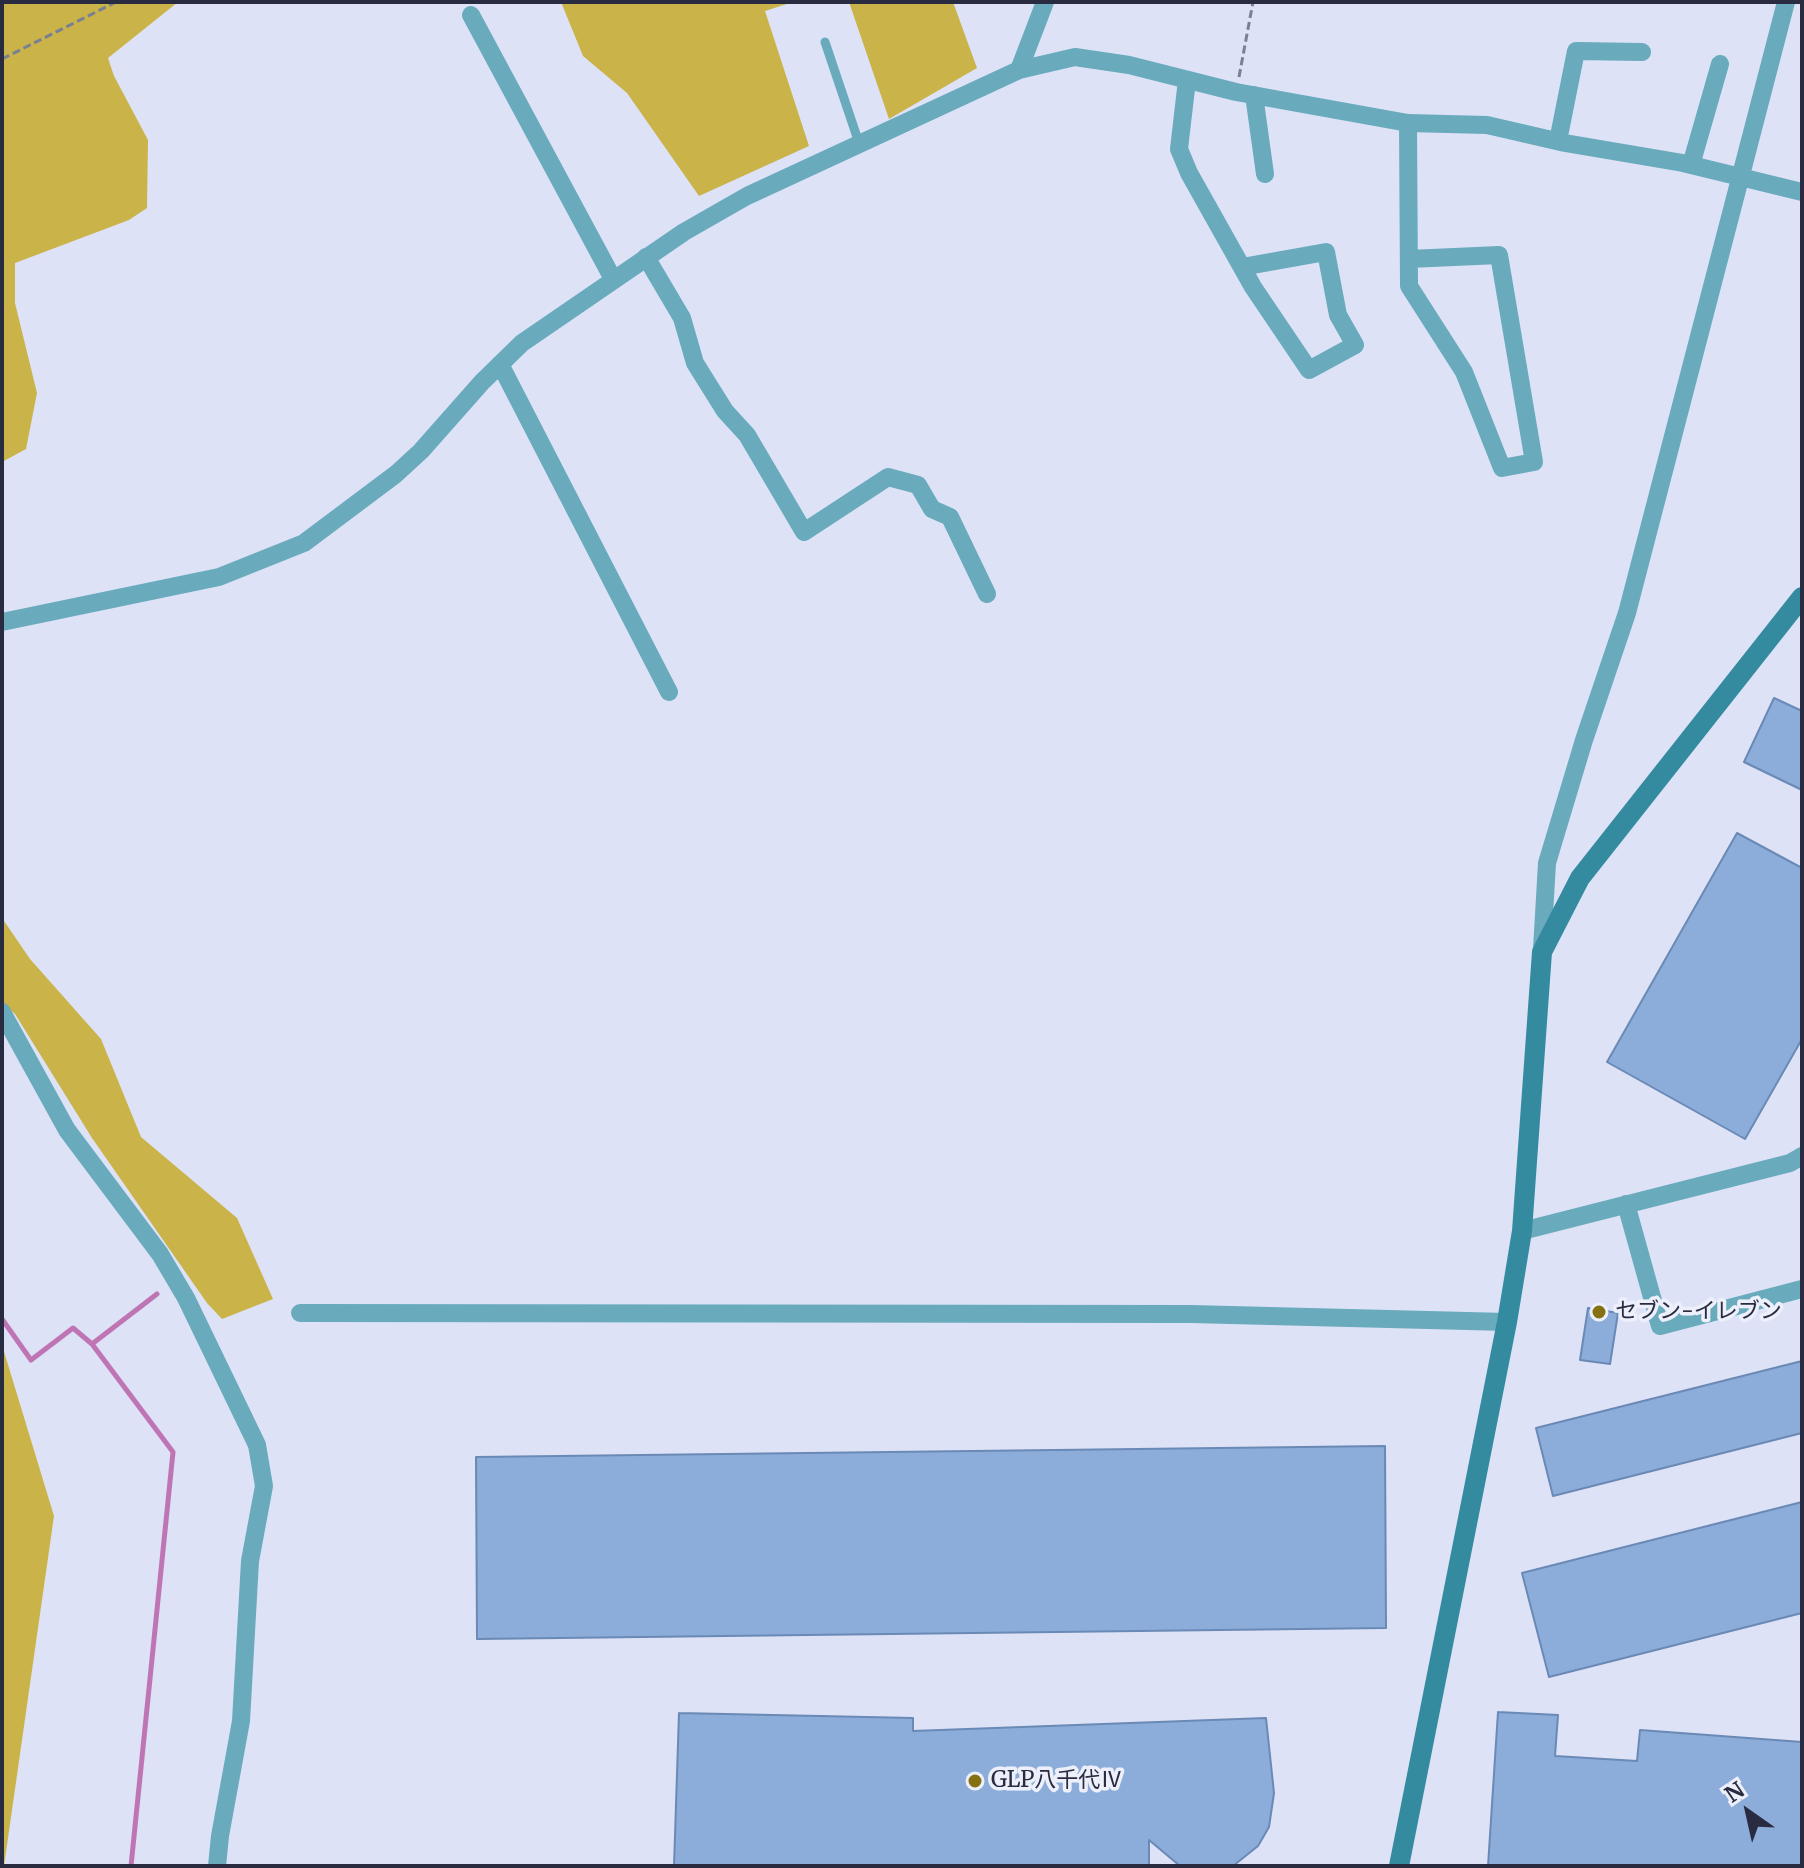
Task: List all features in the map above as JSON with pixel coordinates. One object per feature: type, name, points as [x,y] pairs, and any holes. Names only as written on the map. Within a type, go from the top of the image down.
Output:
[{"type":"street","points":[[1019,70],[1045,2]]},
{"type":"street","points":[[1399,1866],[1507,1322],[1522,1231],[1547,863],[1627,613],[1786,2]]},
{"type":"street","points":[[471,15],[613,279]]},
{"type":"street","points":[[1558,141],[1576,51],[1642,52]]},
{"type":"street","points":[[2,622],[219,577],[304,543],[404,466],[522,343],[646,257],[747,196],[1019,70],[1075,57],[1129,65],[1245,94],[1408,123],[1487,125],[1691,165],[1802,192]]},
{"type":"street","points":[[1691,165],[1720,64]]},
{"type":"street","points":[[1187,80],[1179,149],[1189,173],[1242,267],[1309,370],[1355,345],[1338,315],[1326,252],[1242,267]]},
{"type":"street","points":[[1245,94],[1265,174]]},
{"type":"street","points":[[1408,123],[1409,286],[1464,372],[1502,468],[1534,462],[1499,255],[1409,259]]},
{"type":"street","points":[[646,257],[682,318],[695,363],[725,411],[747,435],[804,532],[888,477],[918,485],[932,509],[950,517],[987,594]]},
{"type":"street","points":[[500,364],[669,692]]},
{"type":"street","points":[[1542,952],[1580,878],[1802,597]]},
{"type":"street","points":[[2,1012],[67,1130],[160,1254],[186,1298],[257,1445],[264,1486],[250,1561],[241,1721],[217,1866]]},
{"type":"street","points":[[1522,1231],[1801,1158]]},
{"type":"street","points":[[1626,1204],[1660,1326],[1802,1289]]},
{"type":"street","points":[[300,1313],[1175,1314],[1507,1322]]},
{"type":"lane","points":[[825,42],[859,143]]},
{"type":"path","points":[[2,59],[116,2]]},
{"type":"path","points":[[1245,94],[1253,2]]},
{"type":"shaded area","points":[[2,2],[178,2],[108,58],[114,76],[148,140],[147,208],[129,220],[15,263],[15,303],[37,393],[26,449],[2,462]]},
{"type":"shaded area","points":[[561,2],[793,2],[765,11],[809,146],[699,196],[627,93],[583,56]]},
{"type":"shaded area","points":[[849,2],[953,2],[977,68],[889,119]]},
{"type":"shaded area","points":[[2,918],[30,959],[101,1039],[141,1137],[237,1218],[273,1299],[222,1319],[207,1303],[92,1138],[15,1014],[2,1002]]},
{"type":"shaded area","points":[[2,1345],[54,1516],[4,1866],[2,1866]]},
{"type":"building","points":[[1774,698],[1802,711],[1802,790],[1744,762]]},
{"type":"building","points":[[1737,833],[1802,868],[1802,1039],[1745,1139],[1607,1062]]},
{"type":"building","points":[[1588,1308],[1618,1313],[1610,1364],[1580,1360]]},
{"type":"building","points":[[1802,1361],[1802,1433],[1553,1496],[1536,1428]]},
{"type":"building","points":[[1385,1446],[1386,1628],[477,1639],[476,1457]]},
{"type":"building","points":[[1802,1502],[1802,1613],[1549,1677],[1522,1573]]},
{"type":"building","points":[[1498,1712],[1558,1715],[1555,1756],[1637,1761],[1640,1730],[1802,1742],[1802,1866],[1488,1866]]},
{"type":"building","name":"GLP八千代Ⅳ","points":[[679,1713],[913,1718],[913,1731],[1266,1718],[1274,1793],[1269,1827],[1258,1846],[1233,1866],[1180,1866],[1149,1840],[1149,1866],[674,1866]]},
{"type":"waterway","points":[[92,1344],[157,1294]]},
{"type":"waterway","points":[[2,1319],[31,1360],[73,1328],[92,1344],[173,1452],[131,1866]]},
{"type":"place","name":"セブン-イレブン","points":[[1599,1312]]},
{"type":"place","name":"GLP八千代Ⅳ","points":[[975,1781]]}]
